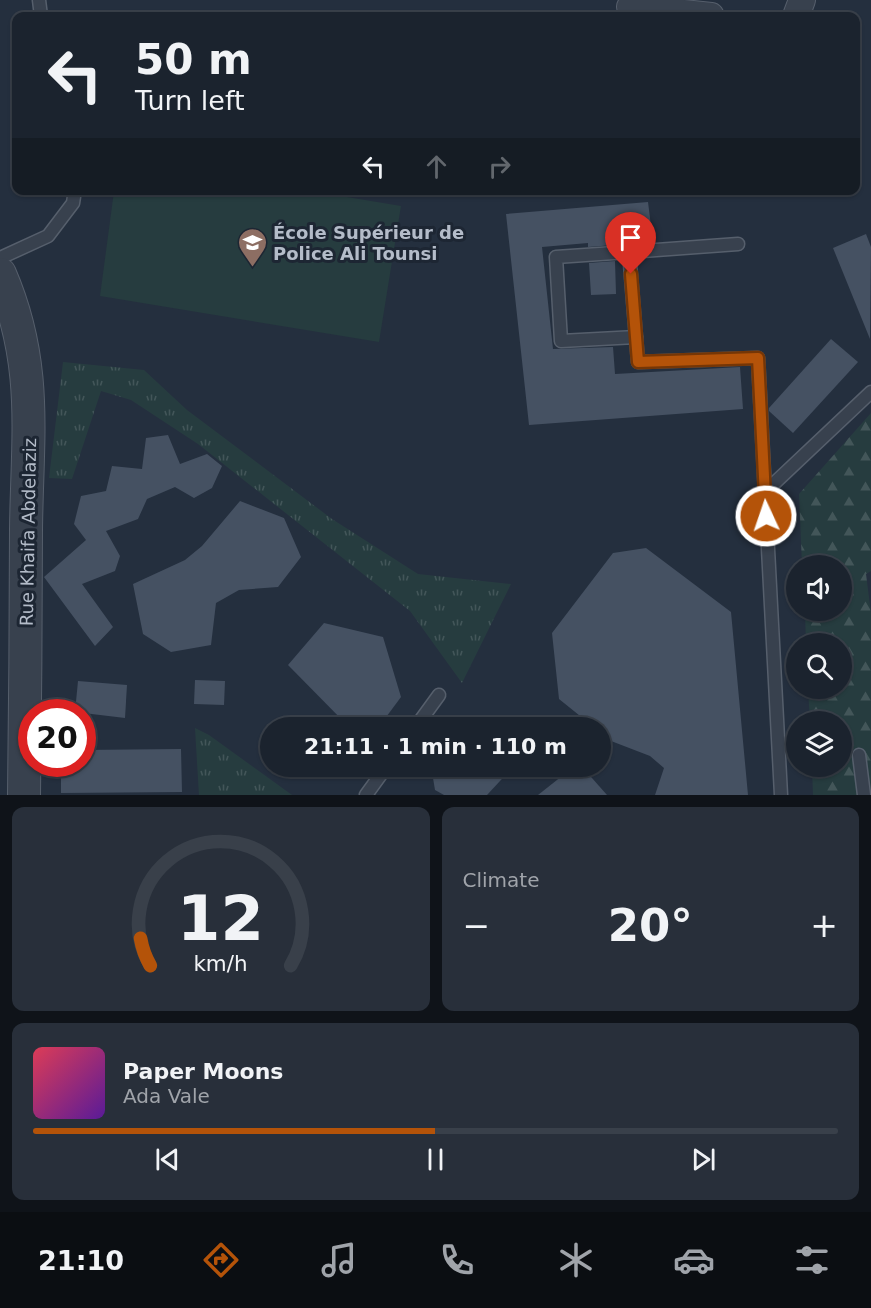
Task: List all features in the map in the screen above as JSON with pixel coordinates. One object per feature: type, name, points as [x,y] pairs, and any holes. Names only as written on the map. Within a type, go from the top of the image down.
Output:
[{"type":"street","points":[[630,7],[675,12]]},
{"type":"street","name":"Rue Khaifa Abdelaziz","points":[[0,274],[16,313],[21,333],[31,421],[26,511],[24,795]]},
{"type":"lane","points":[[0,258],[48,236],[73,203],[74,195]]},
{"type":"lane","points":[[636,337],[561,341],[556,257],[738,244]]},
{"type":"lane","points":[[629,252],[638,362],[758,358],[780,795]]},
{"type":"lane","points":[[765,492],[871,392]]},
{"type":"lane","points":[[423,717],[439,695]]},
{"type":"lane","points":[[859,755],[864,795]]},
{"type":"lane","points":[[366,795],[379,777]]},
{"type":"green space","points":[[113,195],[335,195],[401,206],[379,342],[100,296]]},
{"type":"green space","points":[[63,362],[144,370],[187,410],[332,519],[418,574],[511,584],[462,683],[410,611],[198,444],[131,400],[101,391],[72,479],[49,478]]},
{"type":"green space","points":[[871,413],[871,571],[866,574],[871,613],[871,795],[813,795],[812,777],[852,777],[852,711],[809,711],[809,699],[852,699],[852,633],[806,633],[805,621],[852,621],[852,555],[802,555],[799,494]]},
{"type":"green space","points":[[195,728],[209,735],[260,772],[260,777],[267,777],[292,795],[199,795]]},
{"type":"building","points":[[648,202],[651,226],[613,230],[614,245],[588,247],[588,243],[542,247],[553,349],[613,347],[615,374],[740,367],[743,409],[529,425],[506,214]]},
{"type":"building","points":[[866,234],[871,247],[870,339],[833,248]]},
{"type":"building","points":[[615,261],[616,294],[591,295],[589,263]]},
{"type":"building","points":[[831,339],[858,362],[793,433],[769,411],[769,408]]},
{"type":"building","points":[[168,435],[180,464],[207,454],[222,466],[212,488],[194,498],[175,487],[147,499],[138,519],[106,531],[120,556],[115,571],[82,584],[113,627],[95,646],[44,577],[86,540],[74,524],[81,496],[106,491],[112,466],[142,469],[146,438]]},
{"type":"building","points":[[240,501],[284,518],[301,557],[278,587],[239,590],[216,603],[211,645],[171,652],[143,634],[133,584],[185,560],[202,546]]},
{"type":"building","points":[[646,548],[731,612],[748,795],[655,795],[664,768],[650,756],[611,741],[611,717],[581,717],[559,699],[552,633],[613,553]]},
{"type":"building","points":[[324,623],[383,637],[401,697],[386,717],[339,717],[288,665]]},
{"type":"building","points":[[195,680],[225,681],[224,705],[194,704]]},
{"type":"building","points":[[78,681],[127,685],[125,718],[96,715],[96,699],[76,699]]},
{"type":"building","points":[[181,749],[182,792],[61,793],[61,777],[96,777],[96,750]]},
{"type":"building","points":[[433,777],[504,777],[487,795],[444,795],[435,790]]},
{"type":"building","points":[[561,777],[591,777],[607,795],[538,795]]},
{"type":"place","name":"École Supérieur de Police Ali Tounsi","points":[[252,268]]},
{"type":"route","points":[[631,274],[638,362],[758,358],[766,516]]}]
